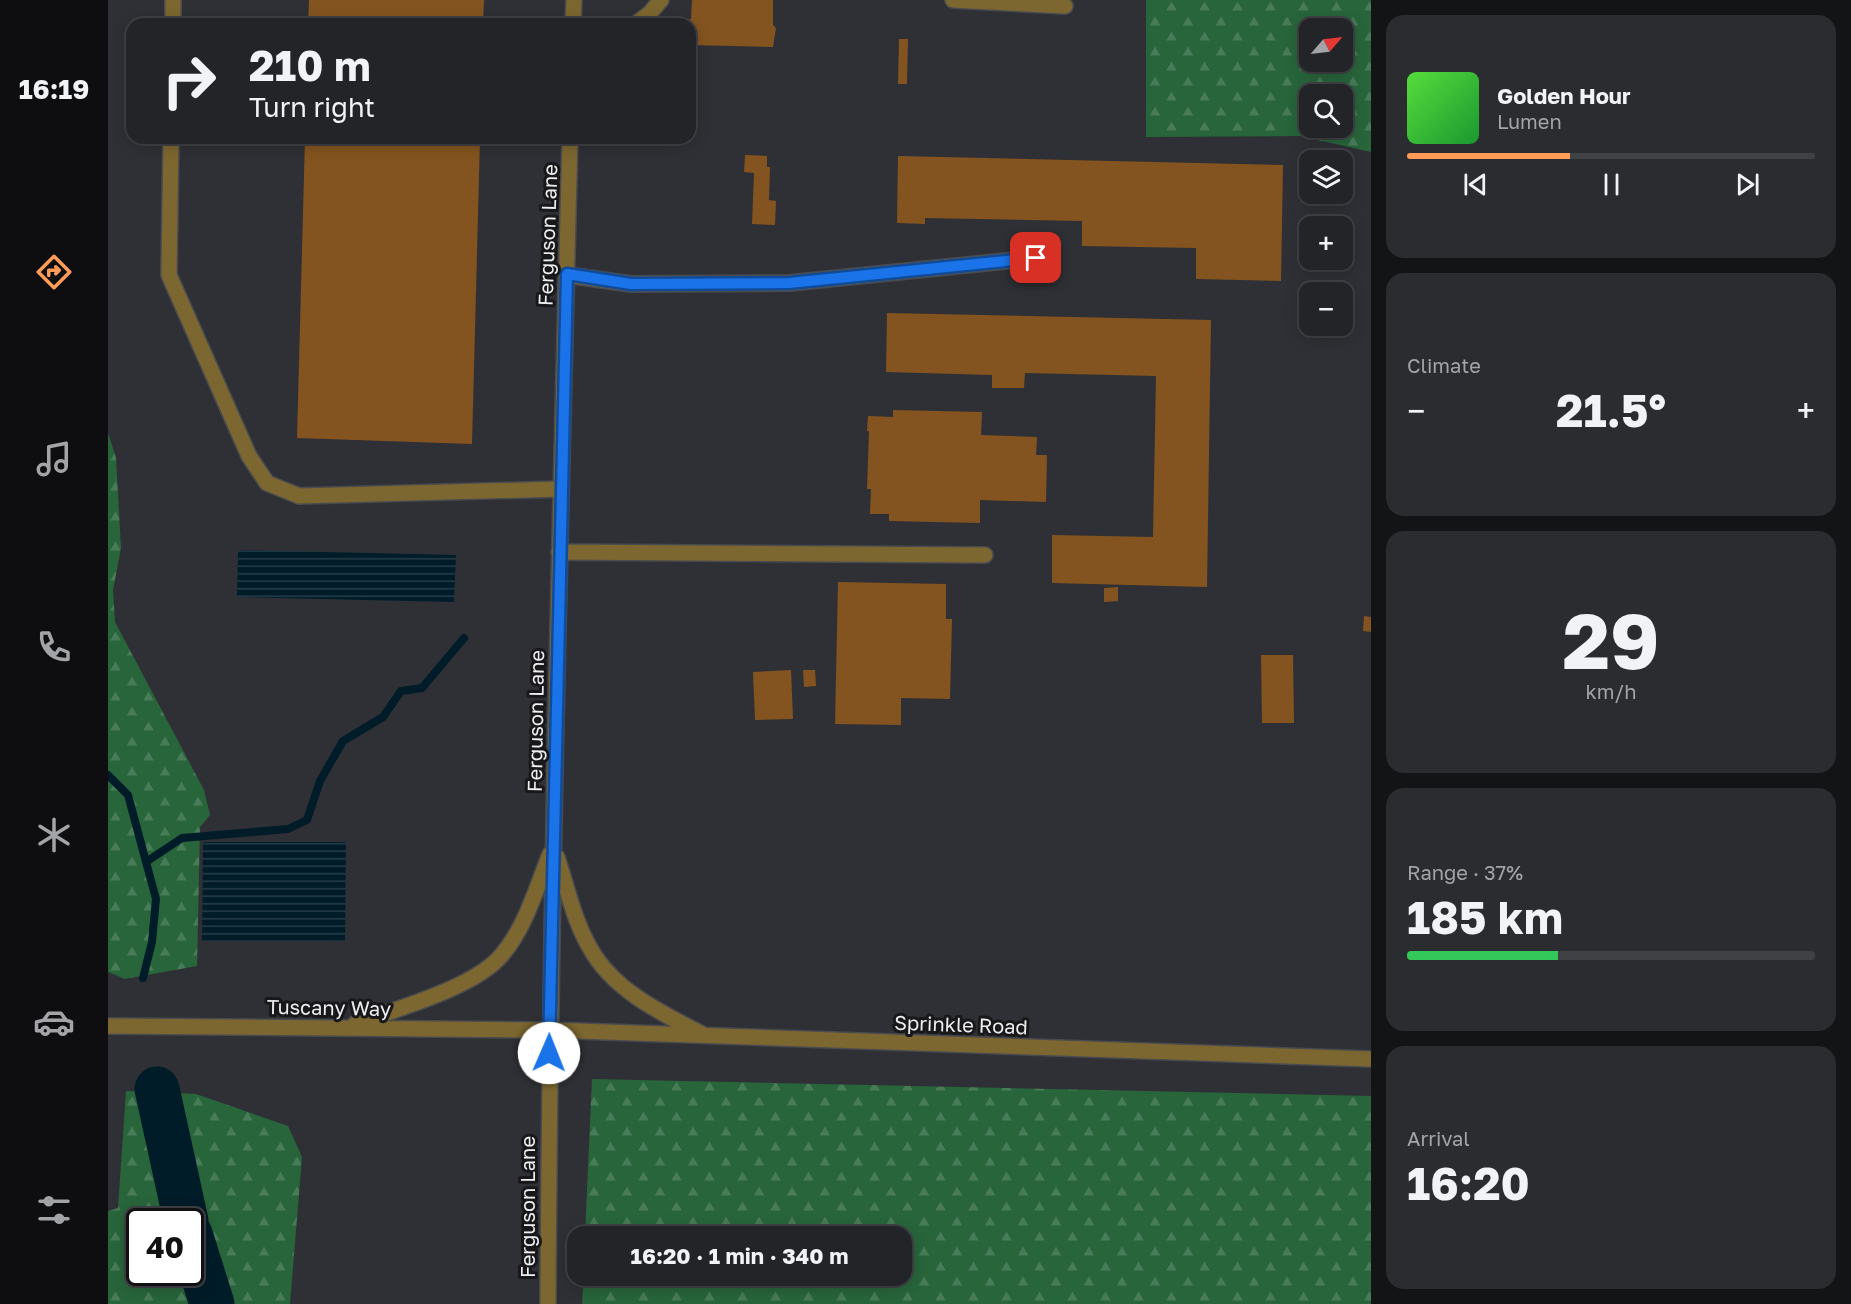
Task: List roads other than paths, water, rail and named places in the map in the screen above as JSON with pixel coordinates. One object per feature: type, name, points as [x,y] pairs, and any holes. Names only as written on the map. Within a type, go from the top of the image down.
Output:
[{"type":"street","points":[[173,0],[173,18]]},
{"type":"street","points":[[573,18],[574,0]]},
{"type":"street","points":[[644,18],[661,0]]},
{"type":"street","points":[[953,0],[1065,6]]},
{"type":"street","points":[[171,144],[169,275],[249,456],[267,483],[299,496],[561,489]]},
{"type":"street","name":"Ferguson Lane","points":[[548,1304],[549,1030],[570,144]]},
{"type":"street","points":[[567,274],[631,284],[789,283],[1036,258]]},
{"type":"street","points":[[559,552],[985,555]]},
{"type":"street","points":[[345,1028],[448,989],[479,974],[499,958],[524,920],[553,846]]},
{"type":"street","points":[[553,846],[582,933],[600,965],[645,1002],[705,1036]]},
{"type":"street","name":"Tuscany Way","points":[[108,1026],[549,1030]]},
{"type":"street","name":"Sprinkle Road","points":[[549,1030],[1371,1059]]},
{"type":"water","points":[[238,550],[456,555],[454,602],[237,597]]},
{"type":"water","points":[[203,842],[346,842],[345,941],[202,941]]},
{"type":"waterway","points":[[146,862],[182,838],[288,829],[307,820],[320,781],[343,741],[383,717],[401,691],[422,688],[464,638]]},
{"type":"waterway","points":[[108,775],[128,795],[156,899],[152,942],[143,978]]},
{"type":"waterway","points":[[157,1089],[183,1208]]},
{"type":"waterway","points":[[204,1279],[212,1304]]}]
